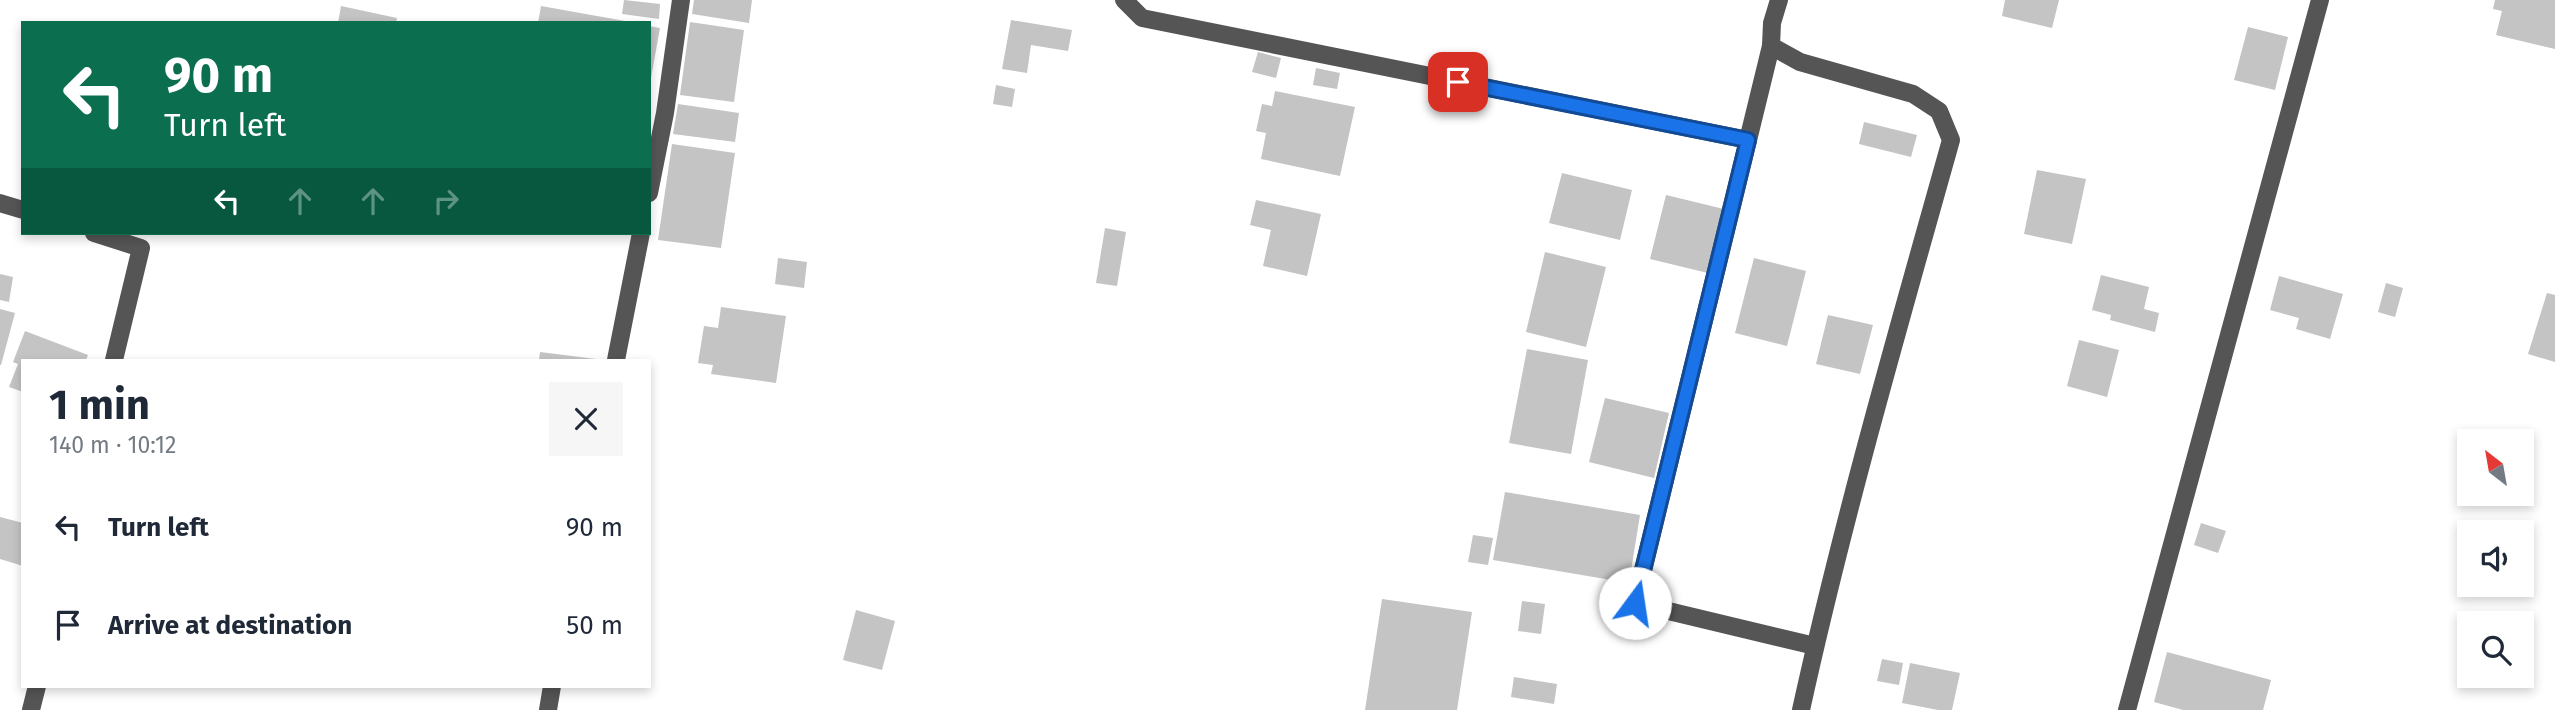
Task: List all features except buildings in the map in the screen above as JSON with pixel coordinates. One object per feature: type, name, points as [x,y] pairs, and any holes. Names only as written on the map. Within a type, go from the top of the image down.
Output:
[{"type":"street","points":[[651,183],[665,113],[681,0]]},
{"type":"street","points":[[1124,0],[1142,18],[1748,140]]},
{"type":"street","points":[[1779,0],[1772,23],[1771,46],[1635,603],[1815,646]]},
{"type":"street","points":[[2127,710],[2320,0]]},
{"type":"street","points":[[1771,46],[1800,62],[1913,94],[1939,111],[1951,140],[1815,646],[1801,710]]},
{"type":"street","points":[[0,203],[21,209]]},
{"type":"street","points":[[100,235],[141,248],[114,359]]},
{"type":"street","points":[[616,359],[641,235]]},
{"type":"street","points":[[31,710],[36,688]]},
{"type":"street","points":[[548,710],[552,688]]},
{"type":"route","points":[[1458,82],[1748,140],[1635,603]]}]
